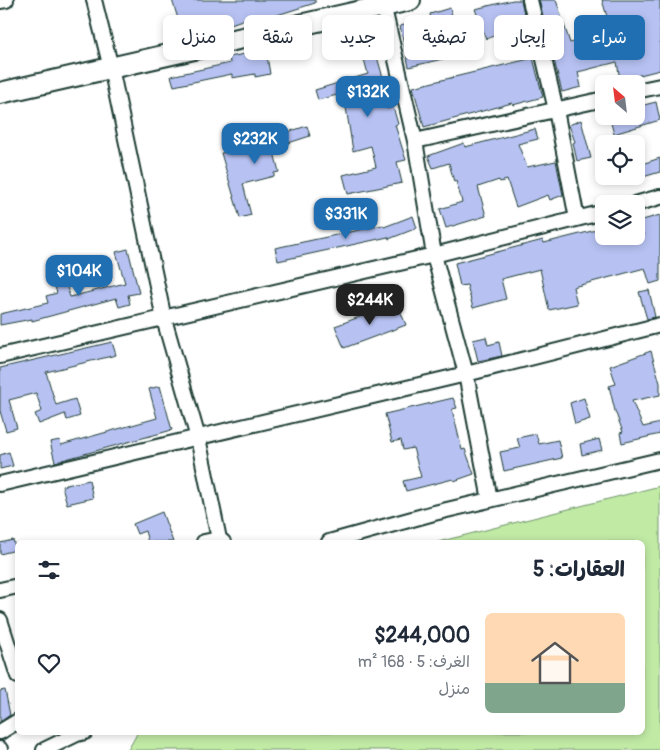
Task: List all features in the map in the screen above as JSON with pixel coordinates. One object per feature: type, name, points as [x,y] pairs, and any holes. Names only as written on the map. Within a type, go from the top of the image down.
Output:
[{"type":"street","points":[[0,2],[6,0]]},
{"type":"street","points":[[94,0],[111,68],[164,319],[198,438],[221,540]]},
{"type":"street","points":[[0,93],[383,3],[410,0]]},
{"type":"street","points":[[530,0],[556,110],[577,219]]},
{"type":"street","points":[[383,3],[415,141],[434,254],[466,374],[490,500]]},
{"type":"street","points":[[645,89],[660,86]]},
{"type":"street","points":[[415,141],[595,101]]},
{"type":"street","points":[[645,201],[660,197]]},
{"type":"street","points":[[0,356],[164,319],[595,214]]},
{"type":"street","points":[[0,484],[466,374],[660,325]]},
{"type":"street","points":[[337,540],[490,500],[660,460]]},
{"type":"street","points":[[0,590],[15,587]]},
{"type":"street","points":[[0,620],[15,667]]},
{"type":"street","points":[[0,732],[15,723]]},
{"type":"street","points":[[44,750],[75,735]]},
{"type":"green space","points":[[660,486],[660,750],[128,750],[136,735],[645,735],[645,540],[446,540]]},
{"type":"building","points":[[172,0],[315,0],[315,3],[277,15],[244,15],[244,19],[234,23],[234,15],[177,15]]},
{"type":"building","points":[[513,0],[521,0],[524,15],[494,15],[494,36],[486,39],[484,34],[484,15],[477,15],[475,9]]},
{"type":"building","points":[[539,0],[556,0],[561,15],[543,15]]},
{"type":"building","points":[[602,0],[660,0],[660,70],[640,75],[619,75],[617,62],[578,72],[581,87],[562,92],[554,60],[564,60],[564,25],[570,43],[574,42],[574,60],[645,60],[645,15],[606,15]]},
{"type":"building","points":[[450,8],[452,15],[430,15]]},
{"type":"building","points":[[404,25],[404,44],[400,26]]},
{"type":"building","points":[[244,54],[244,60],[268,60],[270,74],[255,77],[255,74],[232,78],[232,74],[174,86],[171,76],[230,63],[230,60],[234,60],[234,56]]},
{"type":"building","points":[[364,60],[378,60],[384,81],[381,81],[387,109],[393,107],[398,124],[395,125],[406,160],[397,162],[402,183],[348,194],[343,175],[376,167],[371,146],[353,151],[345,101],[339,102],[337,95],[318,100],[315,90],[368,74]]},
{"type":"building","points":[[407,60],[438,60],[409,67]]},
{"type":"building","points":[[525,60],[534,60],[543,97],[513,105],[512,103],[424,127],[413,87]]},
{"type":"building","points":[[656,102],[660,120],[645,125],[645,105]]},
{"type":"building","points":[[581,120],[591,158],[577,161],[573,143],[575,142],[569,125]]},
{"type":"building","points":[[612,125],[644,125],[614,134]]},
{"type":"building","points":[[307,126],[310,136],[273,148],[279,172],[274,173],[274,176],[243,184],[251,215],[240,218],[221,153],[270,144],[268,138]]},
{"type":"building","points":[[535,129],[538,139],[518,144],[527,167],[556,161],[563,195],[550,200],[548,195],[516,207],[507,180],[500,182],[499,180],[478,187],[486,216],[446,228],[440,209],[462,202],[449,163],[433,168],[428,156],[464,143],[465,147]]},
{"type":"building","points":[[660,158],[660,172],[645,176],[645,163]]},
{"type":"building","points":[[660,215],[660,281],[650,284],[645,268],[573,287],[577,304],[549,310],[540,269],[501,279],[506,299],[473,308],[467,285],[460,286],[455,263],[543,240],[544,243],[595,230],[595,245],[645,245],[645,219]]},
{"type":"building","points":[[413,216],[417,228],[389,239],[388,237],[278,261],[275,248],[383,225],[384,227]]},
{"type":"building","points":[[128,249],[139,293],[128,295],[130,304],[119,307],[116,298],[32,321],[32,319],[0,325],[0,314],[48,303],[46,296],[57,293],[54,284],[65,281],[70,297],[125,283],[116,252]]},
{"type":"building","points":[[649,290],[655,317],[647,319],[639,292]]},
{"type":"building","points":[[397,303],[406,325],[344,348],[335,326]]},
{"type":"building","points":[[486,337],[488,345],[499,342],[502,356],[478,361],[473,340]]},
{"type":"building","points":[[112,342],[116,355],[46,372],[56,405],[75,399],[80,416],[67,420],[65,414],[39,424],[35,414],[42,411],[36,393],[9,400],[17,428],[6,431],[0,411],[0,368]]},
{"type":"building","points":[[651,351],[660,383],[660,395],[632,401],[643,427],[660,423],[660,434],[622,443],[620,433],[623,432],[615,411],[609,386],[616,384],[610,366]]},
{"type":"building","points":[[160,386],[172,430],[55,462],[50,442],[60,440],[61,445],[157,418],[149,389]]},
{"type":"building","points":[[453,398],[457,408],[452,409],[462,450],[465,449],[474,474],[454,481],[453,479],[406,491],[403,481],[421,477],[413,448],[403,450],[401,440],[392,442],[385,414]]},
{"type":"building","points":[[584,398],[590,419],[575,424],[570,403]]},
{"type":"building","points":[[536,434],[539,444],[558,440],[562,458],[504,471],[500,452],[520,448],[517,438]]},
{"type":"building","points":[[599,439],[602,450],[582,455],[580,444]]},
{"type":"building","points":[[9,452],[13,466],[0,469],[0,455]]},
{"type":"building","points":[[89,480],[93,498],[67,504],[62,486]]},
{"type":"building","points":[[162,512],[172,540],[147,540],[145,531],[137,534],[133,524]]},
{"type":"building","points":[[13,540],[15,550],[0,554],[0,543]]},
{"type":"building","points":[[5,690],[10,715],[0,722],[0,691]]}]
